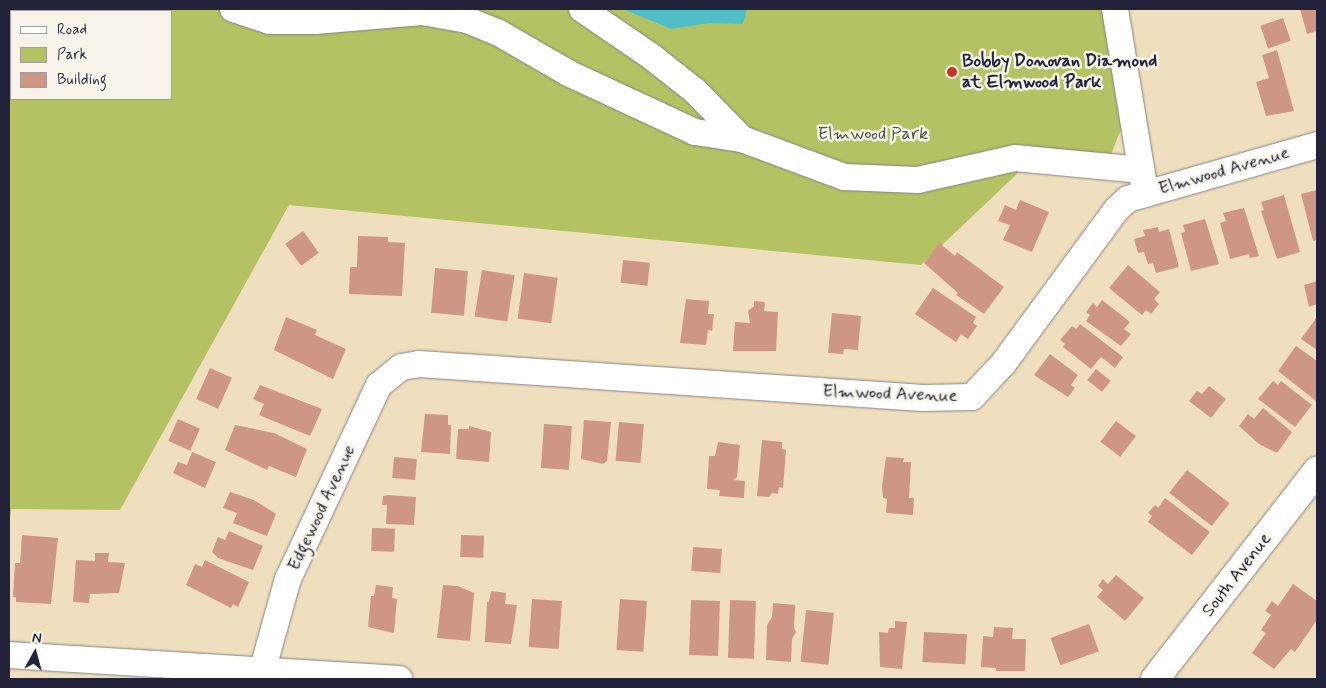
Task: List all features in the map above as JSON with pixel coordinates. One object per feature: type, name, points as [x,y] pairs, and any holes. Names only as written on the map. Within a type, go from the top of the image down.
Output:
[{"type":"main road","name":"South Avenue","points":[[1155,679],[1317,471]]},
{"type":"street","points":[[233,9],[270,21],[315,21],[422,12],[466,20],[499,33],[568,73],[695,132],[742,139],[844,177],[918,180],[1015,158],[1143,181],[1115,9]]},
{"type":"street","points":[[582,9],[652,57],[695,91],[742,139]]},
{"type":"street","name":"Elmwood Avenue","points":[[419,364],[923,398],[972,397],[1003,364],[1117,209],[1143,181],[1317,145]]},
{"type":"street","name":"Edgewood Avenue","points":[[261,675],[288,579],[379,385],[401,367],[419,364]]},
{"type":"street","points":[[9,655],[261,675],[399,679]]},
{"type":"green space","name":"Elmwood Park","points":[[9,9],[1102,9],[1124,122],[1102,177],[1020,171],[921,265],[289,205],[120,510],[11,509],[9,525]]},
{"type":"water","points":[[623,9],[747,9],[743,24],[709,23],[671,29]]},
{"type":"building","points":[[1300,9],[1317,9],[1317,31],[1307,34]]},
{"type":"building","points":[[1283,18],[1291,41],[1268,49],[1260,26]]},
{"type":"building","points":[[1277,50],[1294,111],[1266,116],[1256,82],[1269,78],[1262,55]]},
{"type":"building","points":[[1317,190],[1317,240],[1313,241],[1301,194]]},
{"type":"building","points":[[1284,195],[1300,252],[1277,259],[1261,211],[1264,210],[1261,202]]},
{"type":"building","points":[[1020,200],[1049,212],[1032,252],[1003,240],[1010,225],[998,221],[1005,205],[1016,210]]},
{"type":"building","points":[[1244,208],[1259,256],[1250,258],[1249,254],[1230,259],[1220,223],[1226,221],[1223,213]]},
{"type":"building","points":[[1205,219],[1219,264],[1191,271],[1181,233],[1185,232],[1183,225]]},
{"type":"building","points":[[1158,227],[1159,232],[1169,229],[1179,267],[1156,273],[1153,263],[1148,264],[1144,252],[1138,253],[1134,239],[1145,236],[1143,230]]},
{"type":"building","points":[[303,231],[319,253],[301,266],[285,244]]},
{"type":"building","points":[[358,236],[388,237],[388,242],[405,243],[402,296],[349,294],[350,267],[357,267]]},
{"type":"building","points":[[939,243],[955,256],[957,252],[1004,287],[984,314],[956,295],[958,293],[924,263]]},
{"type":"building","points":[[623,260],[650,263],[647,286],[621,283]]},
{"type":"building","points":[[1128,265],[1160,292],[1154,299],[1159,304],[1151,314],[1146,310],[1142,315],[1109,288]]},
{"type":"building","points":[[435,268],[468,271],[464,316],[431,313]]},
{"type":"building","points":[[482,270],[515,275],[507,322],[475,316]]},
{"type":"building","points":[[524,273],[558,278],[551,323],[518,319]]},
{"type":"building","points":[[1317,281],[1317,304],[1309,307],[1304,285]]},
{"type":"building","points":[[933,288],[976,317],[973,323],[977,326],[968,339],[961,334],[956,342],[915,314]]},
{"type":"building","points":[[686,299],[709,301],[708,314],[714,314],[712,331],[708,330],[706,345],[680,343]]},
{"type":"building","points":[[1102,300],[1130,322],[1124,329],[1131,334],[1121,346],[1086,321],[1090,315],[1086,312],[1093,303],[1097,307]]},
{"type":"building","points":[[754,301],[765,302],[764,311],[778,312],[776,351],[733,351],[735,322],[750,323],[748,311],[754,306]]},
{"type":"building","points":[[832,313],[861,316],[858,350],[844,349],[843,354],[828,353]]},
{"type":"building","points":[[286,317],[317,330],[315,335],[346,349],[333,379],[274,350]]},
{"type":"building","points":[[1317,317],[1317,350],[1301,339]]},
{"type":"building","points":[[1080,324],[1123,357],[1115,368],[1101,357],[1091,369],[1063,347],[1065,344],[1060,340],[1072,326],[1076,329]]},
{"type":"building","points":[[1296,346],[1317,361],[1316,401],[1278,371]]},
{"type":"building","points":[[1050,354],[1078,375],[1071,385],[1075,388],[1068,397],[1034,375]]},
{"type":"building","points":[[210,368],[232,378],[218,409],[196,399]]},
{"type":"building","points":[[1096,369],[1111,381],[1102,392],[1087,380]]},
{"type":"building","points":[[1273,381],[1278,385],[1281,381],[1312,405],[1295,427],[1258,399]]},
{"type":"building","points":[[260,385],[322,409],[310,436],[259,415],[264,404],[253,399]]},
{"type":"building","points":[[1209,386],[1226,399],[1211,418],[1189,401],[1197,391],[1202,394]]},
{"type":"building","points":[[1263,408],[1292,432],[1277,453],[1259,444],[1239,426],[1248,414],[1254,419]]},
{"type":"building","points":[[425,414],[448,415],[448,425],[451,425],[450,454],[421,452]]},
{"type":"building","points":[[178,419],[200,429],[190,451],[168,441]]},
{"type":"building","points":[[584,420],[611,422],[607,461],[603,464],[581,459]]},
{"type":"building","points":[[1116,421],[1136,436],[1120,457],[1100,442]]},
{"type":"building","points":[[619,422],[644,424],[641,463],[616,461]]},
{"type":"building","points":[[544,424],[572,426],[569,470],[541,468]]},
{"type":"building","points":[[235,425],[274,433],[307,449],[296,477],[269,466],[267,470],[225,450]]},
{"type":"building","points":[[469,426],[491,432],[489,462],[456,459],[458,429],[469,429]]},
{"type":"building","points":[[762,440],[782,442],[782,449],[786,450],[783,488],[779,487],[778,494],[772,493],[769,497],[757,496]]},
{"type":"building","points":[[718,442],[740,445],[737,477],[733,480],[745,481],[744,498],[719,496],[720,490],[707,489],[709,456],[715,456]]},
{"type":"building","points":[[192,452],[216,462],[205,488],[173,473],[178,462],[187,465]]},
{"type":"building","points":[[394,457],[417,459],[415,480],[392,478]]},
{"type":"building","points":[[886,457],[904,458],[903,462],[911,462],[909,498],[914,498],[913,515],[886,513],[887,499],[883,498],[882,486]]},
{"type":"building","points":[[1187,470],[1230,503],[1212,526],[1169,493]]},
{"type":"building","points":[[230,492],[254,500],[276,514],[267,536],[233,523],[237,513],[223,508]]},
{"type":"building","points":[[383,496],[416,497],[414,525],[386,524],[387,505],[382,505]]},
{"type":"building","points":[[1165,498],[1210,532],[1192,555],[1148,522],[1152,516],[1148,513],[1155,505],[1158,508]]},
{"type":"building","points":[[372,528],[395,529],[394,552],[371,551]]},
{"type":"building","points":[[229,531],[263,546],[253,570],[218,558],[212,552],[218,537],[225,540]]},
{"type":"building","points":[[22,535],[58,538],[51,604],[16,602],[16,597],[13,597],[15,563],[20,563]]},
{"type":"building","points":[[461,535],[484,536],[483,558],[460,557]]},
{"type":"building","points":[[693,547],[722,549],[720,573],[691,571]]},
{"type":"building","points":[[95,553],[109,553],[108,562],[125,563],[119,593],[90,594],[89,603],[73,602],[76,560],[95,561]]},
{"type":"building","points":[[205,560],[249,582],[238,607],[233,604],[231,608],[186,585],[195,564],[202,567]]},
{"type":"building","points":[[1116,575],[1144,598],[1125,621],[1097,597],[1103,590],[1098,586],[1103,579],[1108,584]]},
{"type":"building","points":[[1293,584],[1317,601],[1317,620],[1295,652],[1291,649],[1274,669],[1252,653],[1266,633],[1261,630],[1271,615],[1265,611],[1272,601],[1278,606]]},
{"type":"building","points":[[376,585],[393,587],[392,598],[397,599],[394,633],[368,627],[371,596],[374,596]]},
{"type":"building","points":[[443,585],[458,586],[474,593],[470,641],[437,638]]},
{"type":"building","points":[[491,591],[506,593],[505,604],[517,605],[511,644],[485,642],[487,602],[489,602]]},
{"type":"building","points":[[532,599],[562,601],[559,649],[529,647]]},
{"type":"building","points":[[620,599],[647,601],[643,652],[616,650]]},
{"type":"building","points":[[691,600],[720,601],[718,656],[689,655]]},
{"type":"building","points":[[730,600],[756,601],[754,659],[728,658]]},
{"type":"building","points":[[773,603],[795,605],[794,628],[796,632],[792,639],[791,662],[766,660],[767,625],[772,617]]},
{"type":"building","points":[[806,610],[834,613],[828,665],[801,662]]},
{"type":"building","points":[[895,621],[907,622],[902,669],[880,667],[879,632],[888,633],[889,628],[895,628]]},
{"type":"building","points":[[1089,624],[1099,651],[1060,665],[1050,638]]},
{"type":"building","points":[[994,627],[1013,628],[1012,639],[1026,639],[1025,671],[996,671],[996,668],[981,667],[983,636],[993,637]]},
{"type":"building","points":[[924,632],[967,634],[965,664],[922,662]]},
{"type":"place","name":"Bobby Donovan Diamond at Elmwood Park","points":[[952,72]]}]
